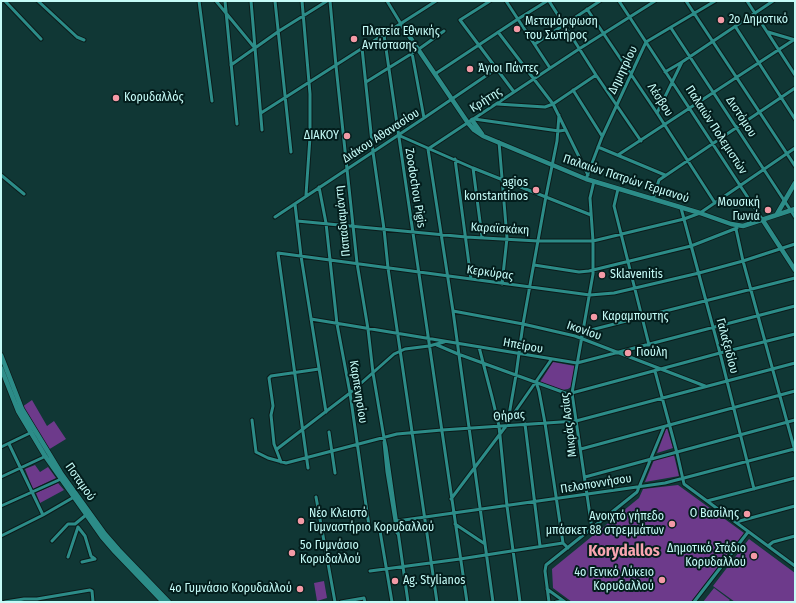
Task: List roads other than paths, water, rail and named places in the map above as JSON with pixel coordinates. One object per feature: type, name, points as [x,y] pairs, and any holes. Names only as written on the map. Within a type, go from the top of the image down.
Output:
[{"type":"street","points":[[5,1],[41,39]]},
{"type":"street","points":[[199,1],[212,100]]},
{"type":"street","points":[[216,1],[254,47]]},
{"type":"street","points":[[225,1],[237,124]]},
{"type":"street","points":[[251,1],[262,130]]},
{"type":"street","points":[[275,1],[291,152]]},
{"type":"street","points":[[302,1],[310,83],[310,137],[306,195]]},
{"type":"street","points":[[231,65],[254,47],[303,15],[329,1]]},
{"type":"street","name":"Παπαδιαμάντη","points":[[329,1],[352,226],[408,602]]},
{"type":"street","name":"Παλαιών Πατρών Γερμανού","points":[[387,1],[452,99],[471,121],[474,130],[483,136],[594,181],[700,213],[731,224],[743,226]]},
{"type":"street","points":[[261,114],[436,1]]},
{"type":"street","points":[[490,1],[460,20],[514,92]]},
{"type":"street","points":[[506,1],[550,68]]},
{"type":"street","points":[[435,74],[548,1],[641,141]]},
{"type":"street","points":[[535,44],[600,1]]},
{"type":"street","name":"Παλαιών Πολεμιστών","points":[[619,1],[795,270]]},
{"type":"street","points":[[646,1],[648,5]]},
{"type":"street","name":"Κρήτης","points":[[428,149],[579,49],[655,1]]},
{"type":"street","points":[[686,1],[795,166]]},
{"type":"street","name":"Δημητρίου","points":[[587,177],[616,104],[646,42],[715,1]]},
{"type":"street","points":[[747,1],[795,75]]},
{"type":"street","points":[[666,72],[774,1]]},
{"type":"street","points":[[40,2],[77,37],[84,40]]},
{"type":"street","name":"Λέσβου","points":[[588,9],[715,203]]},
{"type":"street","points":[[735,26],[795,119]]},
{"type":"street","name":"Διστόμου","points":[[671,28],[785,201],[793,209],[795,216]]},
{"type":"street","points":[[366,82],[419,49],[444,31]]},
{"type":"street","points":[[498,32],[553,104],[587,177]]},
{"type":"street","points":[[767,32],[795,40]]},
{"type":"street","name":"Zoodochou Pigis","points":[[384,35],[467,602]]},
{"type":"street","points":[[618,155],[795,40]]},
{"type":"street","points":[[362,48],[373,152],[388,268],[438,602]]},
{"type":"street","points":[[412,53],[424,118]]},
{"type":"street","points":[[657,113],[682,62]]},
{"type":"street","name":"Διάκου Αθανασίου","points":[[275,217],[424,118],[496,68]]},
{"type":"street","points":[[498,104],[542,108],[553,104],[596,75]]},
{"type":"street","points":[[653,199],[659,180],[665,175],[795,88]]},
{"type":"street","points":[[573,90],[602,137]]},
{"type":"street","points":[[508,421],[529,288],[559,131],[559,115]]},
{"type":"street","points":[[471,121],[559,131],[566,130]]},
{"type":"street","points":[[398,135],[473,168],[502,178],[591,214]]},
{"type":"street","points":[[499,142],[507,238],[502,284]]},
{"type":"street","points":[[598,147],[665,175]]},
{"type":"street","name":"Καραϊσκάκη","points":[[297,221],[466,237],[507,238],[538,241],[593,241],[684,219],[700,213],[795,148]]},
{"type":"street","points":[[428,149],[453,311],[493,602]]},
{"type":"street","points":[[455,160],[471,279]]},
{"type":"street","points":[[473,168],[482,237]]},
{"type":"street","points":[[1,175],[24,194]]},
{"type":"street","name":"Μικράς Ασίας","points":[[592,529],[572,393],[590,295],[593,270],[593,241],[590,198],[594,181]]},
{"type":"street","points":[[777,214],[795,183]]},
{"type":"street","name":"Καρπενησίου","points":[[319,187],[326,223],[338,324],[350,393],[369,526]]},
{"type":"street","points":[[618,189],[614,206],[620,235],[649,345]]},
{"type":"street","points":[[295,204],[301,256],[326,412]]},
{"type":"street","name":"Γαλαξειδίου","points":[[681,208],[720,352],[754,489]]},
{"type":"street","points":[[534,265],[584,272],[691,246],[793,209]]},
{"type":"street","points":[[736,229],[743,260],[795,450]]},
{"type":"street","name":"Κερκύρας","points":[[296,373],[278,253],[529,288],[590,295],[614,293],[699,273],[795,244]]},
{"type":"street","points":[[583,332],[795,278]]},
{"type":"street","name":"Ηπείρου","points":[[311,319],[429,338],[519,355],[577,363],[795,306]]},
{"type":"street","name":"Ικονίου","points":[[453,311],[523,324],[582,339],[705,386]]},
{"type":"street","points":[[437,344],[458,354],[568,394],[661,370],[720,352],[795,334]]},
{"type":"street","points":[[277,450],[350,393],[394,354],[400,351],[429,346],[445,341]]},
{"type":"street","points":[[478,347],[499,426],[507,506],[520,602]]},
{"type":"street","name":"Ποταμού","points":[[1,355],[22,409],[61,479],[112,549],[163,602]]},
{"type":"street","points":[[451,499],[499,435],[551,360]]},
{"type":"street","name":"Θήρας","points":[[252,420],[256,452],[268,458],[286,463],[390,436],[442,430],[576,421],[795,363]]},
{"type":"street","name":"Ποταμού","points":[[1,368],[18,411],[30,433],[118,550],[170,602]]},
{"type":"street","points":[[281,462],[273,440],[271,415],[273,406],[269,377],[319,369]]},
{"type":"street","points":[[655,371],[685,486],[795,566]]},
{"type":"street","points":[[296,373],[308,468]]},
{"type":"street","points":[[536,382],[545,423],[563,543],[568,548]]},
{"type":"street","points":[[581,449],[795,391]]},
{"type":"street","points":[[585,477],[795,420]]},
{"type":"street","points":[[525,424],[533,503],[540,546]]},
{"type":"street","points":[[549,602],[545,571],[546,565],[634,496],[640,487],[664,427]]},
{"type":"street","points":[[329,432],[335,473]]},
{"type":"street","points":[[1,448],[30,433]]},
{"type":"street","name":"Παπαδιαμάντη","points":[[384,438],[383,447],[391,501],[402,558]]},
{"type":"street","points":[[9,444],[43,515]]},
{"type":"street","name":"Πελοποννήσου","points":[[397,522],[640,487],[682,479],[795,450]]},
{"type":"street","points":[[1,477],[47,455]]},
{"type":"street","points":[[707,501],[795,478]]},
{"type":"street","points":[[1,506],[61,479]]},
{"type":"street","points":[[316,497],[336,602]]},
{"type":"street","points":[[1,536],[74,498]]},
{"type":"street","points":[[736,522],[795,506]]},
{"type":"street","points":[[68,557],[76,526],[86,515]]},
{"type":"street","points":[[52,541],[68,524],[76,526],[85,536],[91,556],[95,559],[82,562]]},
{"type":"street","points":[[379,524],[392,602]]},
{"type":"street","points":[[455,524],[485,544]]},
{"type":"street","points":[[694,602],[748,532]]},
{"type":"street","points":[[768,546],[772,542],[795,536]]},
{"type":"street","points":[[370,571],[460,560],[513,550],[563,543]]},
{"type":"street","points":[[547,589],[564,601]]},
{"type":"street","points":[[5,602],[24,599],[32,601],[92,591],[93,602]]},
{"type":"street","points":[[341,602],[364,600]]},
{"type":"street","points":[[556,602],[564,601]]},
{"type":"place","name":"2ο Δημοτικό","points":[[721,20]]},
{"type":"place","name":"Μεταμόρφωση του Σωτήρος","points":[[517,29]]},
{"type":"place","name":"Πλατεία Εθνικής Αντίστασης","points":[[354,39]]},
{"type":"place","name":"Άγιοι Πάντες","points":[[470,69]]},
{"type":"place","name":"Κορυδαλλός","points":[[116,98]]},
{"type":"place","name":"ΔΙΑΚΟΥ","points":[[347,136]]},
{"type":"place","name":"agios konstantinos","points":[[536,190]]},
{"type":"place","name":"Μουσική Γωνιά","points":[[768,210]]},
{"type":"place","name":"Sklavenitis","points":[[602,275]]},
{"type":"place","name":"Καραμπουτης","points":[[594,317]]},
{"type":"place","name":"Γιούλη","points":[[628,353]]},
{"type":"place","name":"Ο Βασίλης","points":[[747,514]]},
{"type":"place","name":"Νέο Κλειστό Γυμναστήριο Κορυδαλλού","points":[[301,521]]},
{"type":"place","name":"Ανοιχτό γήπεδο μπάσκετ 88 στρεμμάτων","points":[[672,524]]},
{"type":"place","name":"5ο Γυμνάσιο Κορυδαλλού","points":[[292,553]]},
{"type":"place","name":"Δημοτικό Στάδιο Κορυδαλλού","points":[[754,556]]},
{"type":"place","name":"4ο Γενικό Λύκειο Κορυδαλλού","points":[[662,580]]},
{"type":"place","name":"Ag. Stylianos","points":[[395,581]]},
{"type":"place","name":"4ο Γυμνάσιο Κορυδαλλού","points":[[300,589]]},
{"type":"district","name":"Korydallos","points":[[624,552]]}]
